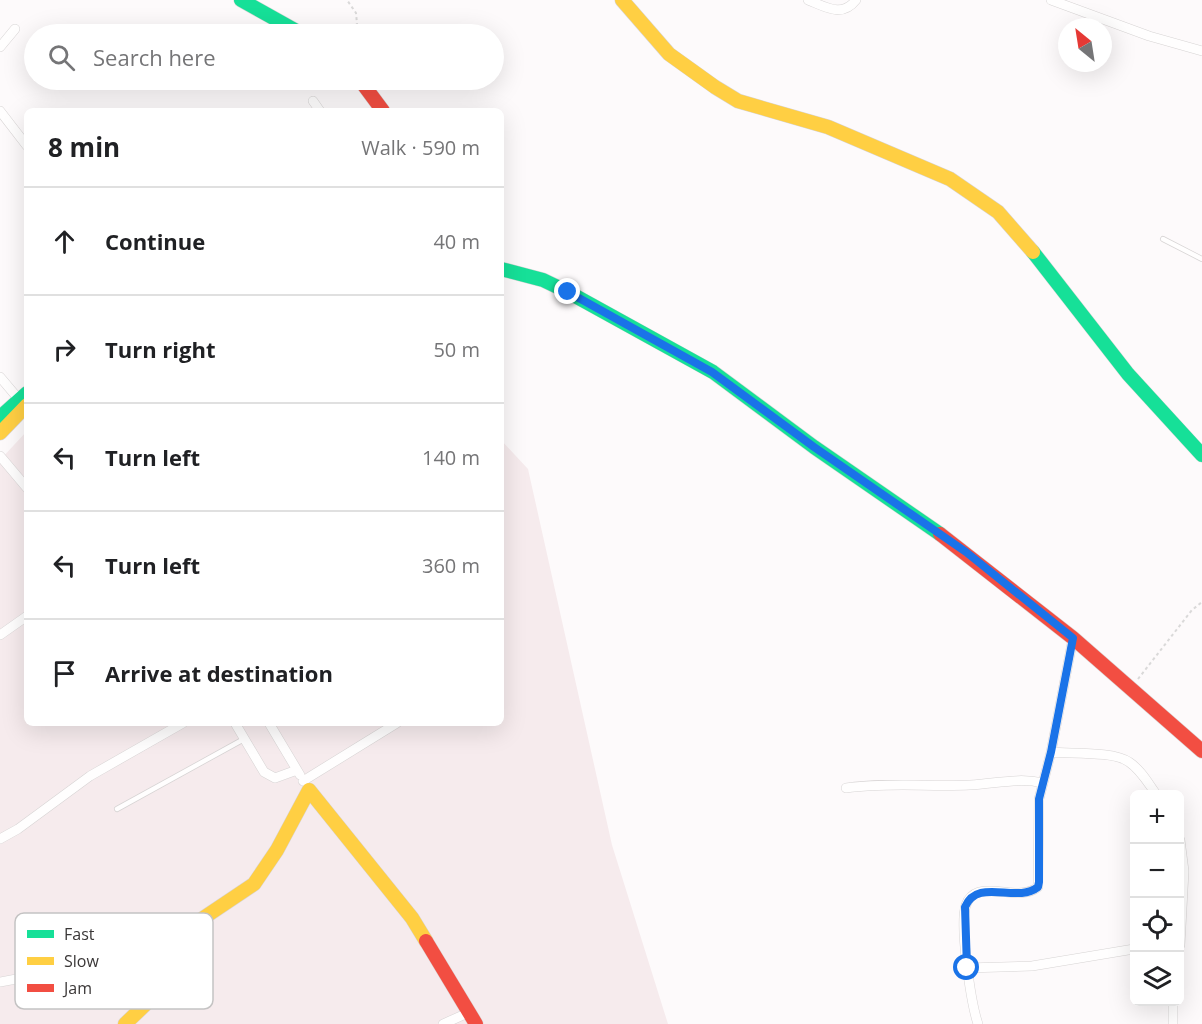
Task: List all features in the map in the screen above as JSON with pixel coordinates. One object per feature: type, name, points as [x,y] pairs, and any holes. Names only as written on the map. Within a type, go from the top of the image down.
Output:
[{"type":"street","points":[[241,0],[284,24]]},
{"type":"street","points":[[622,0],[669,54],[738,101],[828,127],[898,156],[950,179],[998,212],[1018,233],[1128,374],[1202,455]]},
{"type":"street","points":[[808,0],[835,11],[845,10],[856,0]]},
{"type":"street","points":[[1051,0],[1149,36],[1202,51]]},
{"type":"street","points":[[0,47],[15,29]]},
{"type":"street","points":[[367,90],[381,108]]},
{"type":"street","points":[[313,101],[318,108]]},
{"type":"street","points":[[0,111],[24,142]]},
{"type":"street","points":[[504,270],[543,280],[560,288],[712,372],[814,447],[966,552],[1073,638],[1202,751]]},
{"type":"street","points":[[0,377],[24,400]]},
{"type":"street","points":[[0,417],[24,402]]},
{"type":"street","points":[[0,433],[24,402]]},
{"type":"street","points":[[0,456],[24,484]]},
{"type":"street","points":[[0,635],[24,618]]},
{"type":"street","points":[[978,1024],[967,968],[965,907],[968,900],[980,892],[1026,893],[1038,887],[1038,816],[1073,638]]},
{"type":"street","points":[[0,839],[18,829],[90,777],[178,726]]},
{"type":"street","points":[[237,726],[264,772],[270,777],[275,778],[297,770]]},
{"type":"street","points":[[271,726],[306,785],[412,918],[473,1018],[443,1024]]},
{"type":"street","points":[[211,913],[254,884],[277,850],[306,785],[393,726]]},
{"type":"street","points":[[1051,752],[1115,756],[1127,760],[1137,768],[1152,790]]},
{"type":"street","points":[[846,788],[889,783],[969,785],[1027,779],[1043,783]]},
{"type":"street","points":[[1180,844],[1184,871],[1182,898]]},
{"type":"street","points":[[967,968],[1032,966],[1078,961],[1130,950]]},
{"type":"street","points":[[0,982],[15,979]]},
{"type":"street","points":[[1173,1006],[1173,1024]]},
{"type":"street","points":[[125,1024],[141,1009]]},
{"type":"lane","points":[[1163,239],[1202,259]]},
{"type":"lane","points":[[117,809],[244,739]]},
{"type":"path","points":[[347,0],[356,13],[357,24]]},
{"type":"path","points":[[1131,688],[1192,610],[1202,602]]},
{"type":"shaded area","points":[[24,434],[24,726],[504,726],[504,443],[528,469],[612,845],[668,1024],[0,1024],[0,460]]},
{"type":"traffic: fast","points":[[241,0],[284,24]]},
{"type":"traffic: fast","points":[[1033,252],[1128,374],[1202,455]]},
{"type":"traffic: fast","points":[[504,270],[543,280],[568,292],[713,372],[814,447],[940,534]]},
{"type":"traffic: fast","points":[[0,417],[24,396]]},
{"type":"traffic: slow","points":[[622,0],[669,54],[715,87],[738,101],[828,127],[950,179],[998,212],[1033,252]]},
{"type":"traffic: slow","points":[[0,433],[24,408]]},
{"type":"traffic: slow","points":[[211,913],[254,884],[277,850],[309,790],[412,918],[426,941]]},
{"type":"traffic: slow","points":[[125,1024],[141,1009]]},
{"type":"traffic: jam","points":[[367,90],[381,108]]},
{"type":"traffic: jam","points":[[940,534],[1073,638],[1202,751]]},
{"type":"traffic: jam","points":[[426,941],[476,1024]]},
{"type":"route","points":[[568,292],[712,372],[814,447],[966,552],[1073,638],[1051,752],[1039,799],[1038,887],[1026,893],[980,892],[968,900],[965,907],[967,968]]}]
